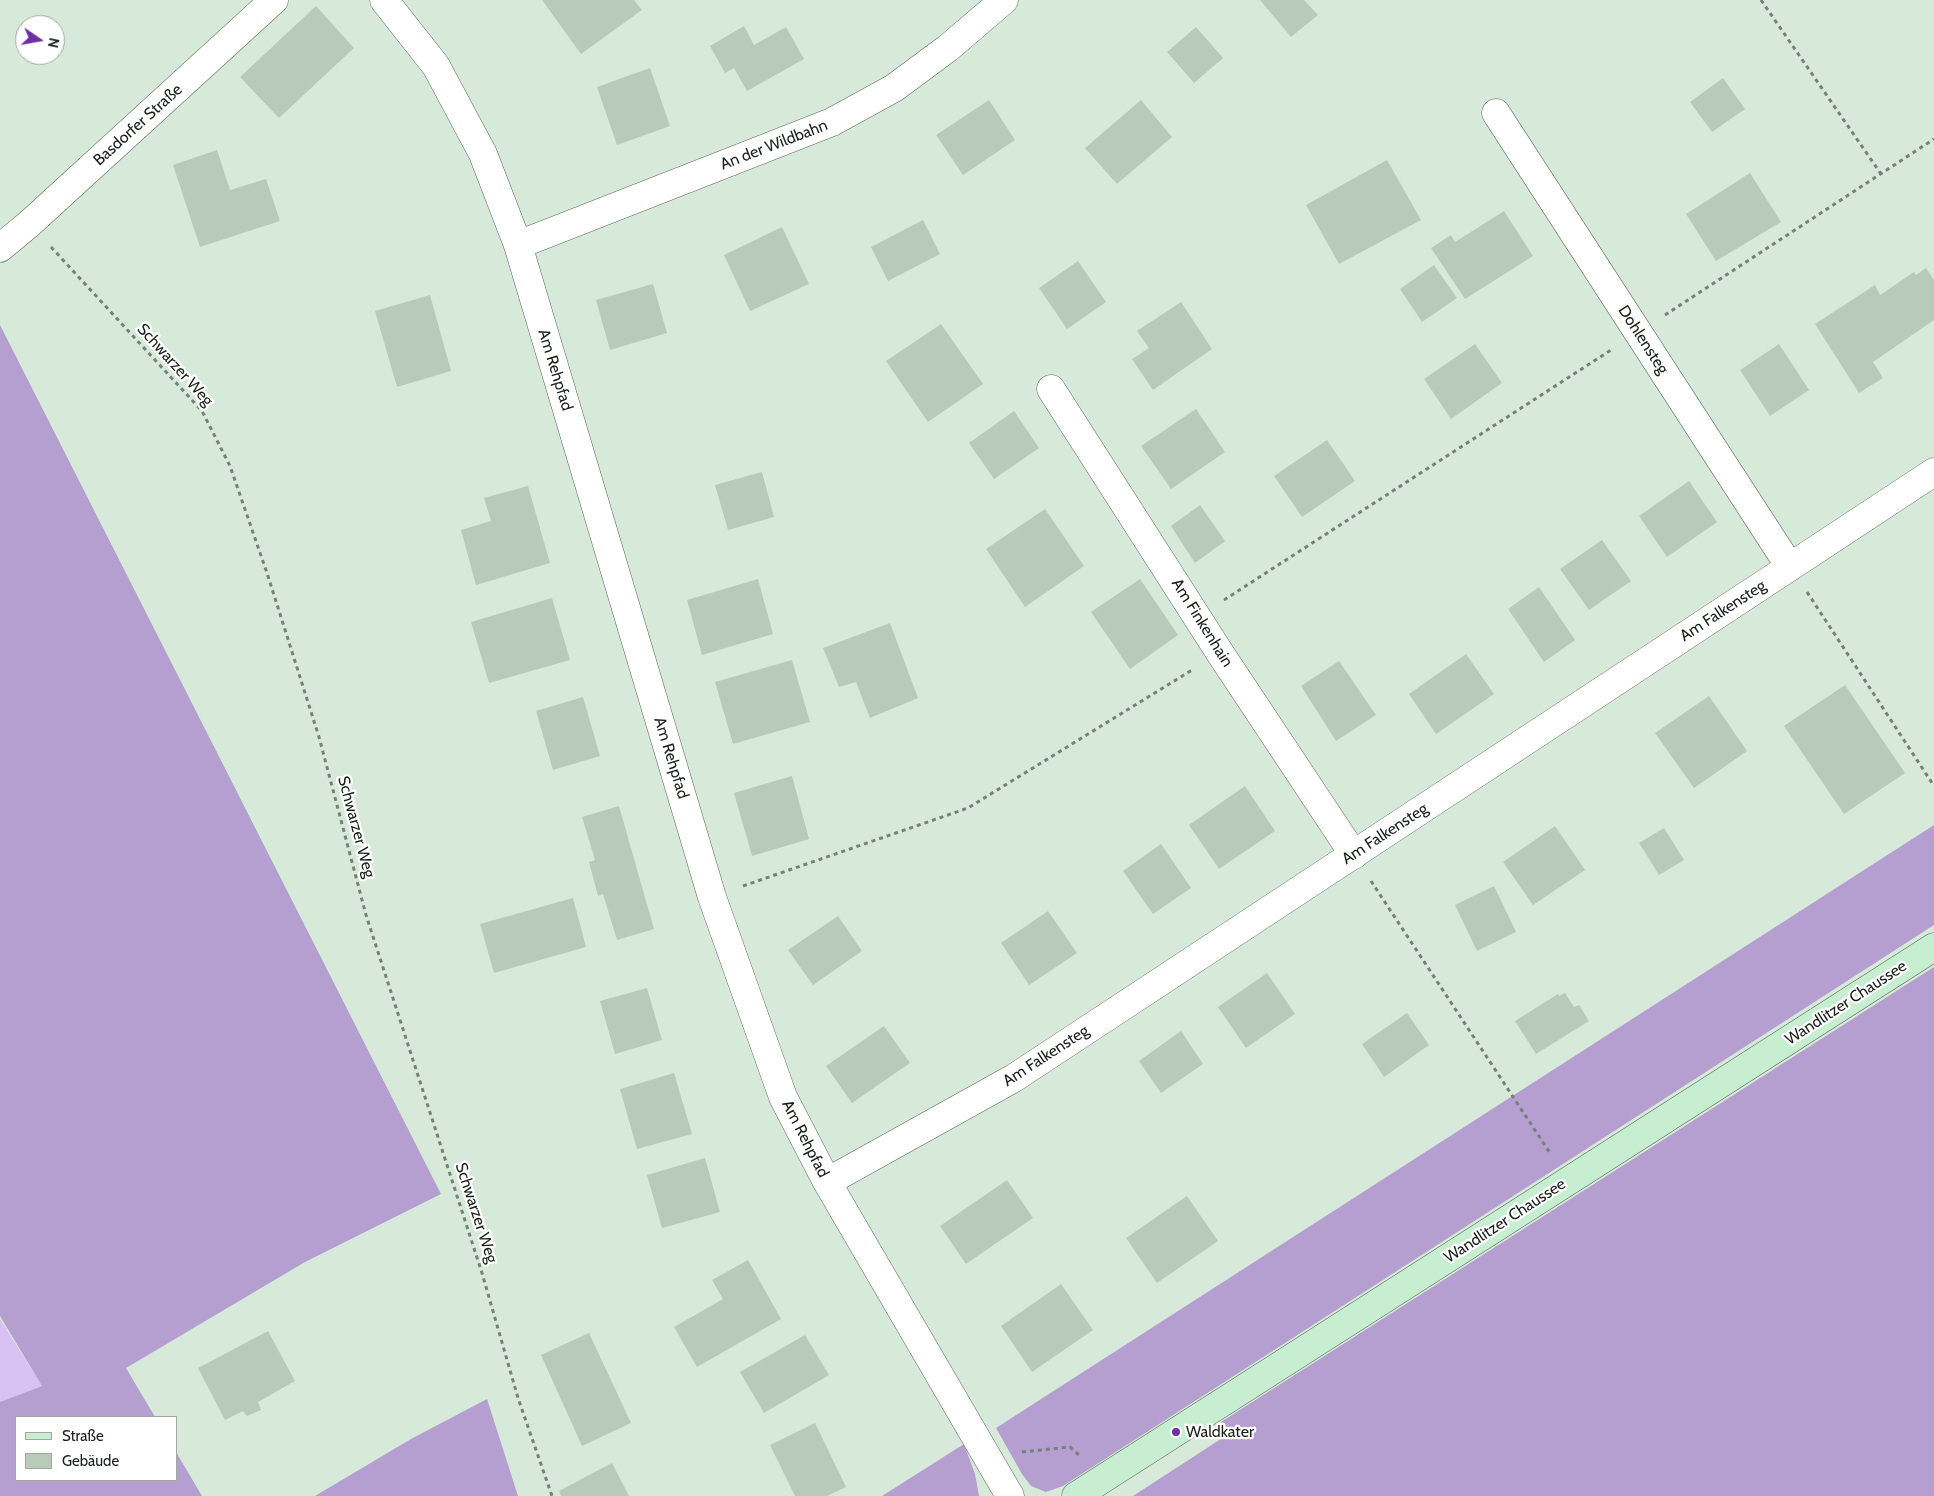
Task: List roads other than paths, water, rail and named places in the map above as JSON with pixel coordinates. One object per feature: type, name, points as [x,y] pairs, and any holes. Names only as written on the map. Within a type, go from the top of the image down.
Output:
[{"type":"main road","name":"Wandlitzer Chaussee","points":[[1076,1496],[1934,946]]},
{"type":"street","name":"Basdorfer Straße","points":[[0,248],[29,224],[274,0]]},
{"type":"street","name":"Am Rehpfad","points":[[384,0],[436,66],[483,154],[518,244],[712,897],[784,1097],[827,1182],[1010,1496]]},
{"type":"street","name":"An der Wildbahn","points":[[518,244],[832,122],[894,88],[948,48],[1004,0]]},
{"type":"street","name":"Dohlensteg","points":[[1496,113],[1790,567]]},
{"type":"street","name":"Am Finkenhain","points":[[1051,390],[1220,653],[1354,855]]},
{"type":"street","name":"Am Falkensteg","points":[[827,1182],[1014,1078],[1934,472]]},
{"type":"place","name":"Waldkater","points":[[1176,1432]]}]
